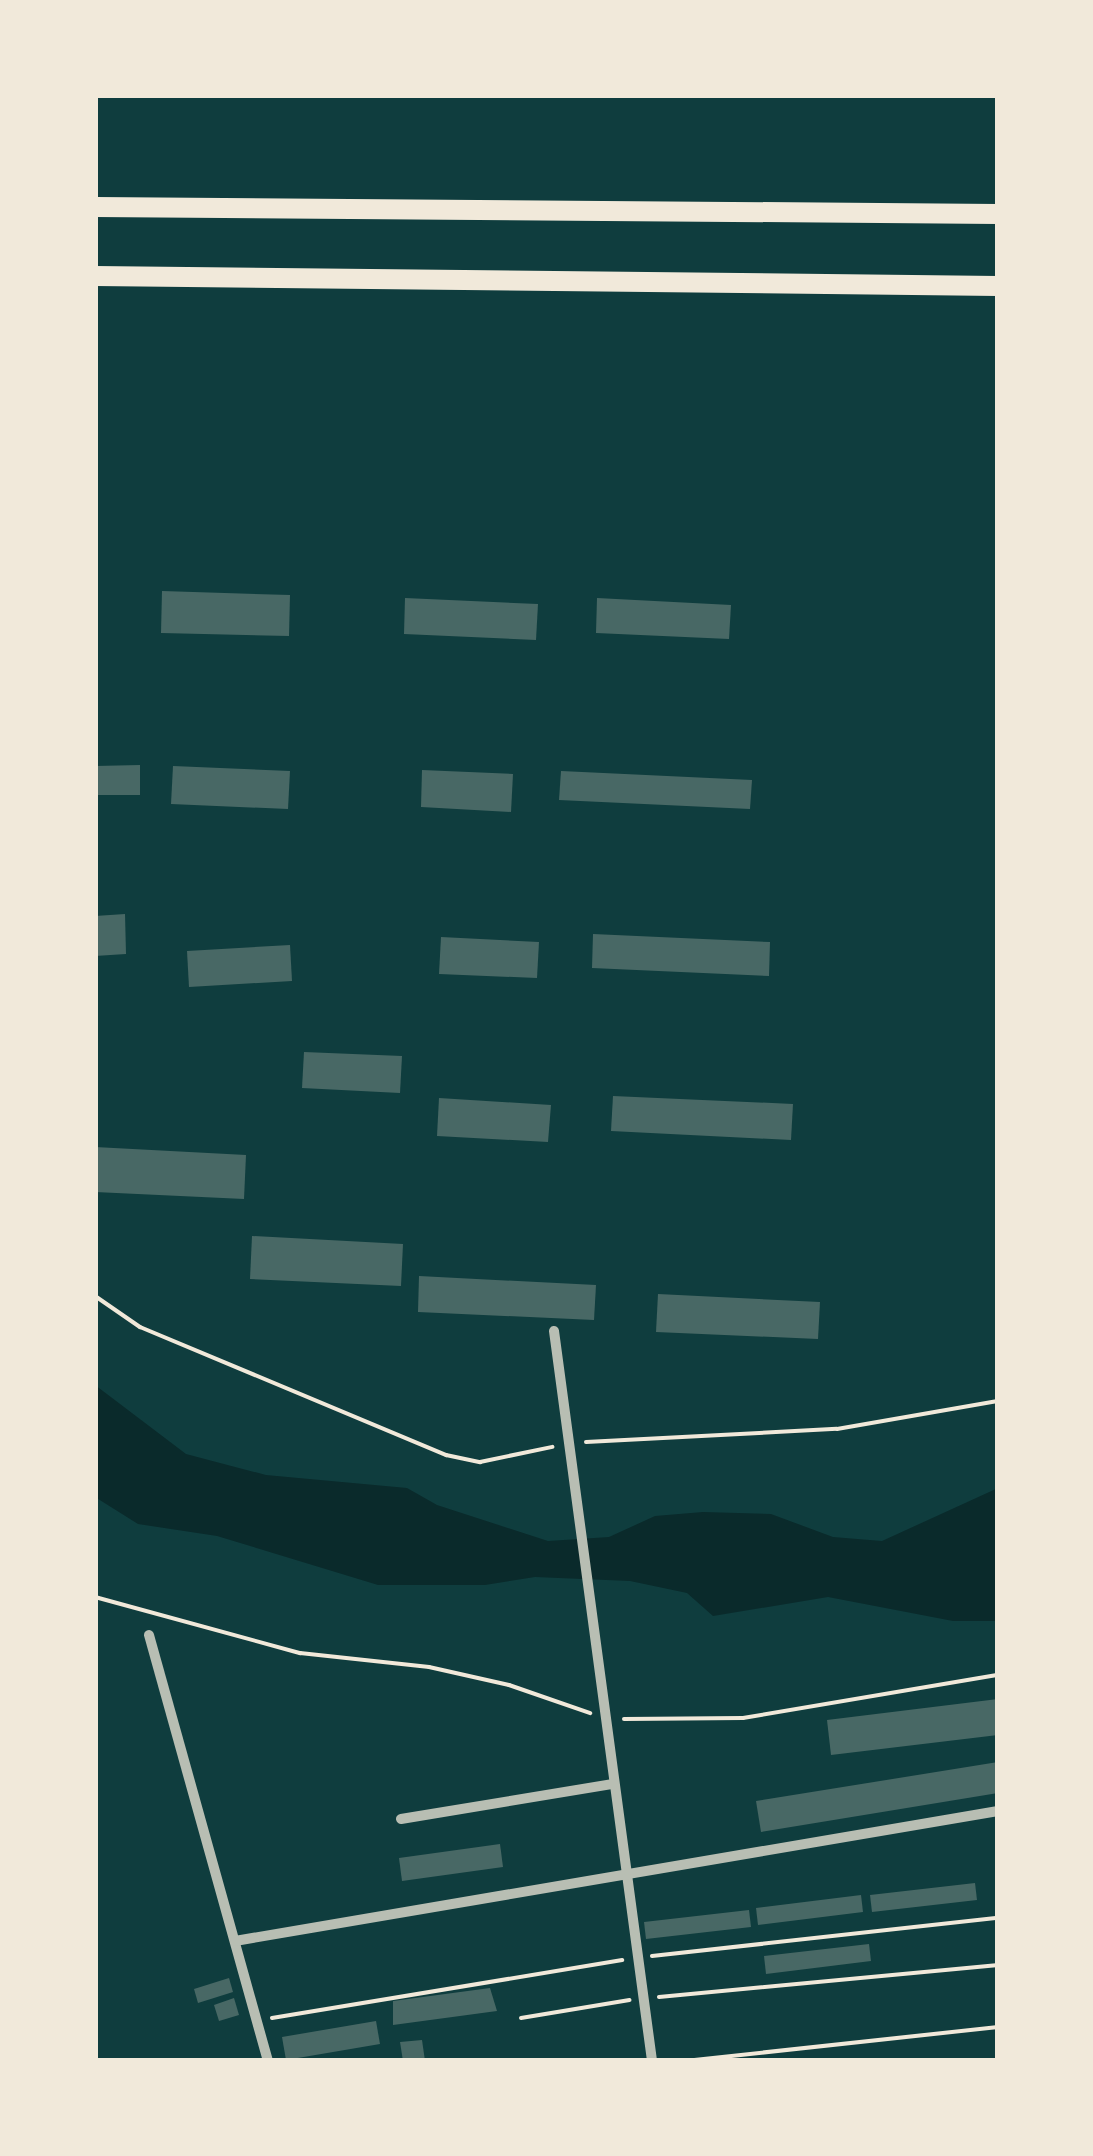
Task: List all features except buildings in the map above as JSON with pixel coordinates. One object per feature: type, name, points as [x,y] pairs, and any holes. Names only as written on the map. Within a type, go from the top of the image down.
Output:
[{"type":"highway","points":[[95,207],[998,214]]},
{"type":"highway","points":[[95,276],[998,286]]},
{"type":"street","points":[[554,1331],[565,1443],[652,2061]]},
{"type":"street","points":[[148,1634],[268,2061]]},
{"type":"street","points":[[401,1819],[613,1784]]},
{"type":"street","points":[[235,1941],[625,1870],[998,1811]]},
{"type":"path","points":[[95,1296],[140,1326],[446,1455],[480,1462],[565,1443],[837,1429],[998,1401]]},
{"type":"path","points":[[95,1597],[300,1653],[429,1667],[509,1685],[604,1718],[743,1718],[998,1674]]},
{"type":"path","points":[[257,2020],[637,1957],[998,1918]]},
{"type":"path","points":[[522,2018],[643,1998],[998,1965]]},
{"type":"path","points":[[685,2061],[998,2028]]},
{"type":"water","points":[[95,1385],[186,1454],[266,1475],[407,1488],[437,1505],[548,1541],[609,1537],[655,1516],[703,1512],[771,1514],[833,1537],[882,1541],[998,1488],[998,1621],[953,1621],[828,1597],[713,1616],[687,1593],[630,1581],[535,1577],[485,1585],[378,1585],[217,1536],[138,1524],[95,1497]]}]
